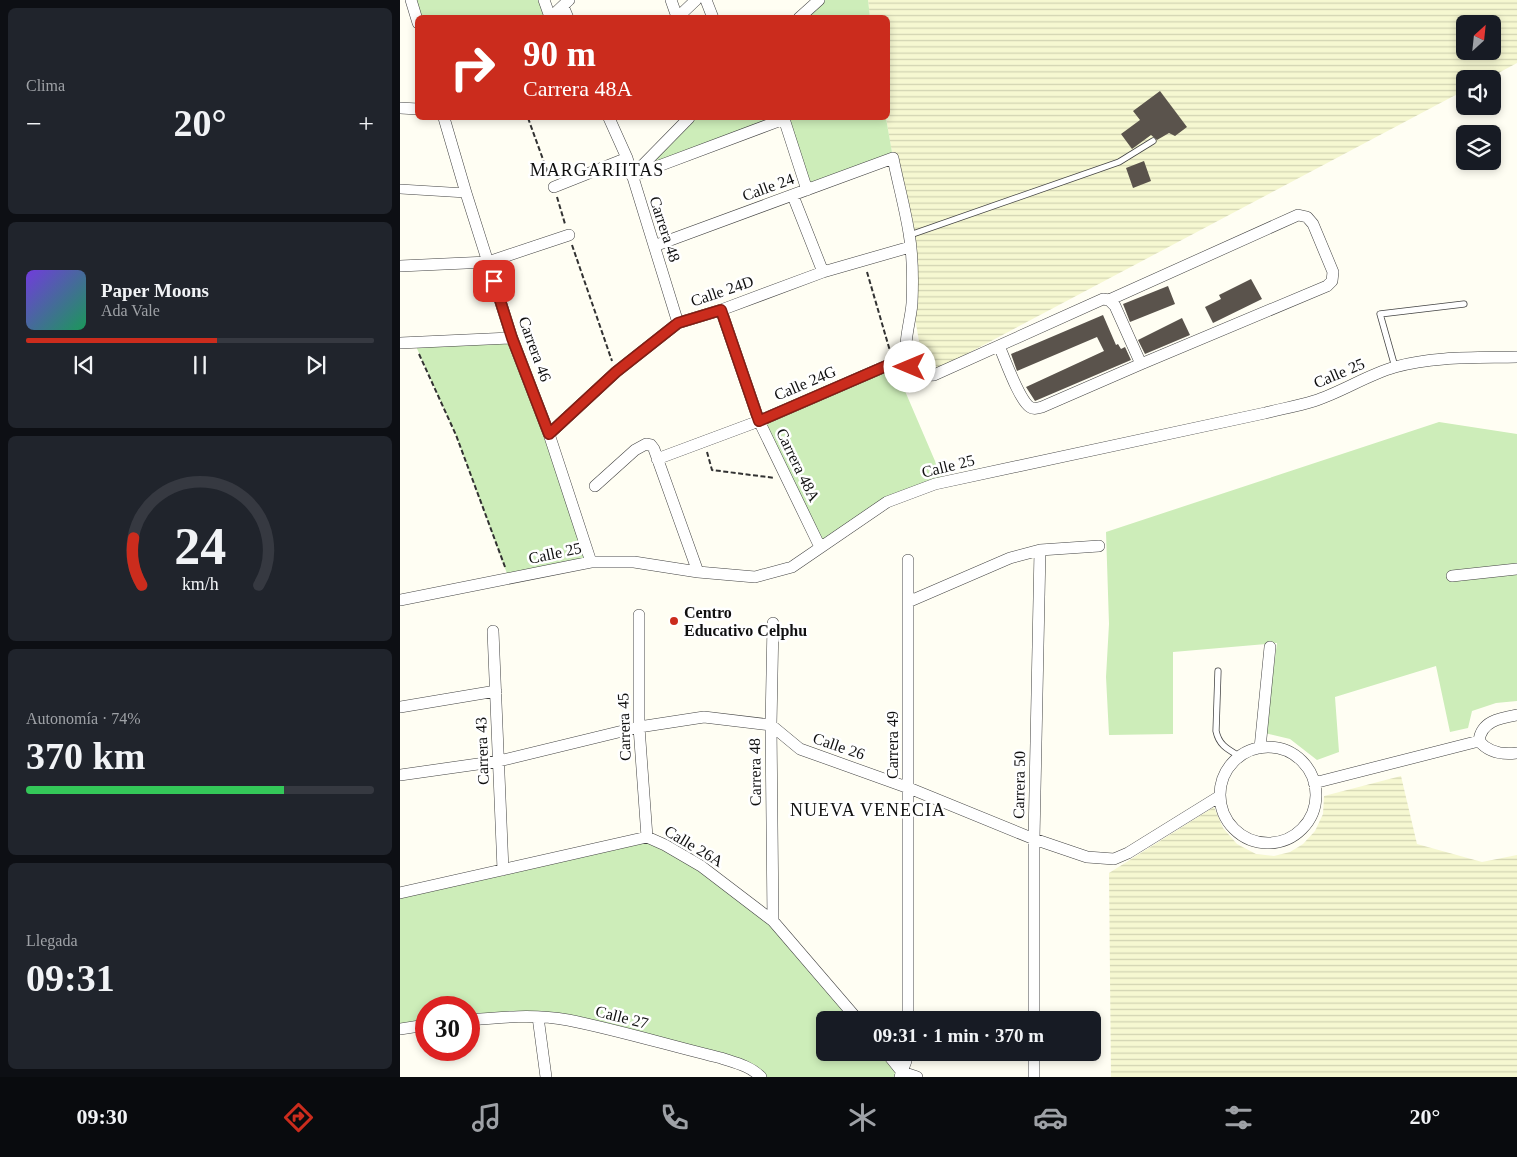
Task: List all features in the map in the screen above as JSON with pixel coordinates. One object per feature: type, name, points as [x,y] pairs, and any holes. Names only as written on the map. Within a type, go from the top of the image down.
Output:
[{"type":"street","points":[[411,0],[416,15]]},
{"type":"street","points":[[544,0],[549,15]]},
{"type":"street","points":[[671,0],[676,15]]},
{"type":"street","points":[[679,15],[696,0]]},
{"type":"street","points":[[706,0],[712,15]]},
{"type":"street","points":[[802,15],[819,0]]},
{"type":"street","points":[[552,15],[566,3]]},
{"type":"street","points":[[400,108],[415,109]]},
{"type":"street","name":"Carrera 46","points":[[445,120],[512,338],[549,434],[591,562]]},
{"type":"street","name":"Carrera 48","points":[[610,120],[627,158],[678,323]]},
{"type":"street","points":[[632,176],[687,120]]},
{"type":"street","points":[[632,176],[781,120]]},
{"type":"street","points":[[784,120],[807,190]]},
{"type":"street","points":[[554,187],[627,158]]},
{"type":"street","name":"Calle 24","points":[[654,246],[892,158],[910,241]]},
{"type":"street","points":[[400,189],[466,193]]},
{"type":"street","points":[[792,196],[823,272]]},
{"type":"street","points":[[893,363],[905,364],[921,376],[934,374],[1103,299],[1109,300],[1298,215],[1307,217],[1313,224],[1333,272],[1332,281],[1327,286],[1034,409],[1029,407],[1021,396],[999,346]]},
{"type":"street","points":[[400,266],[488,262],[569,236]]},
{"type":"street","points":[[910,241],[913,274],[912,306],[906,355],[910,367]]},
{"type":"street","name":"Calle 24D","points":[[549,434],[616,372],[678,323],[721,310],[823,272],[863,260],[910,241]]},
{"type":"street","points":[[1109,300],[1115,306],[1122,319],[1140,364]]},
{"type":"street","name":"Carrera 48A","points":[[721,310],[759,421],[820,547]]},
{"type":"street","points":[[400,343],[512,338]]},
{"type":"street","name":"Calle 25","points":[[400,600],[591,562],[634,562],[698,572],[755,578],[792,567],[887,502],[935,484],[1315,401],[1395,367],[1430,361],[1517,357]]},
{"type":"street","name":"Calle 24G","points":[[657,459],[759,421],[893,363]]},
{"type":"street","points":[[595,486],[635,450],[646,444],[651,445],[698,572]]},
{"type":"street","points":[[908,602],[1010,558],[1040,550],[1099,546]]},
{"type":"street","name":"Carrera 50","points":[[1034,1011],[1034,839],[1040,550]]},
{"type":"street","name":"Carrera 49","points":[[908,560],[908,1011]]},
{"type":"street","points":[[1452,576],[1517,569]]},
{"type":"street","name":"Carrera 45","points":[[638,615],[639,727],[647,838]]},
{"type":"street","name":"Carrera 48","points":[[773,623],[771,725],[773,921]]},
{"type":"street","name":"Carrera 43","points":[[493,631],[503,870]]},
{"type":"street","points":[[1260,748],[1270,647]]},
{"type":"street","points":[[400,707],[496,691]]},
{"type":"street","points":[[1517,716],[1491,722],[1484,726],[1479,741],[1485,749],[1495,753],[1517,753]]},
{"type":"street","points":[[400,775],[499,761],[639,727],[704,717],[771,725]]},
{"type":"street","name":"Calle 26","points":[[771,725],[800,749],[909,788],[1034,839],[1087,857],[1114,859],[1128,853],[1220,796]]},
{"type":"street","points":[[1314,783],[1479,741]]},
{"type":"street","points":[[1260,748],[1284,750],[1294,755],[1306,768],[1314,783],[1314,805],[1306,824],[1289,837],[1269,843],[1248,838],[1235,829],[1225,816],[1220,796],[1221,784],[1231,764],[1239,756],[1260,748]]},
{"type":"street","name":"Calle 26A","points":[[400,893],[647,838],[665,844],[701,866],[773,921],[850,1011]]},
{"type":"street","points":[[538,1017],[546,1077]]},
{"type":"street","name":"Calle 27","points":[[480,1019],[538,1017],[567,1020],[721,1058],[747,1067],[761,1077]]},
{"type":"street","points":[[400,1029],[415,1027]]},
{"type":"street","points":[[892,1061],[901,1074],[917,1077]]},
{"type":"street","points":[[901,1074],[906,1061]]},
{"type":"street","points":[[1034,1061],[1034,1077]]},
{"type":"lane","points":[[910,241],[1119,162],[1152,141]]},
{"type":"lane","points":[[1395,367],[1380,314],[1464,304]]},
{"type":"lane","points":[[1218,671],[1216,731],[1218,740],[1226,748],[1239,756]]},
{"type":"path","points":[[863,260],[893,363]]},
{"type":"path","points":[[414,342],[456,435],[509,579]]},
{"type":"path","points":[[704,442],[712,470],[788,480]]},
{"type":"green space","points":[[411,0],[544,0],[549,15],[417,15]]},
{"type":"green space","points":[[819,0],[868,0],[870,15],[802,15]]},
{"type":"green space","points":[[868,0],[1517,0],[1517,63],[1501,72],[1501,70],[1456,70],[1456,95],[925,376],[915,318],[915,234],[893,158],[886,120],[890,120],[890,15],[870,15]]},
{"type":"green space","points":[[688,120],[784,120],[632,176]]},
{"type":"green space","points":[[784,120],[886,120],[893,158],[807,190]]},
{"type":"green space","points":[[512,338],[591,562],[509,579],[456,435],[414,342]]},
{"type":"green space","points":[[893,363],[944,482],[887,502],[820,547],[759,421]]},
{"type":"green space","points":[[1439,422],[1517,434],[1517,701],[1496,703],[1472,711],[1468,728],[1450,732],[1436,666],[1335,697],[1339,752],[1317,760],[1290,739],[1265,733],[1277,643],[1173,652],[1173,734],[1109,735],[1106,677],[1109,624],[1106,532]]},
{"type":"green space","points":[[1401,776],[1417,844],[1482,862],[1517,855],[1517,1077],[1111,1077],[1109,873],[1214,807],[1223,828],[1237,844],[1256,854],[1274,856],[1290,852],[1303,844],[1315,831],[1323,814],[1324,796]]},
{"type":"green space","points":[[647,837],[701,866],[773,921],[850,1011],[816,1011],[816,1061],[891,1061],[900,1077],[761,1077],[755,1071],[567,1020],[480,1021],[480,996],[415,996],[415,1027],[400,1029],[400,893]]},
{"type":"building","points":[[1160,91],[1187,127],[1175,136],[1169,133],[1157,140],[1151,135],[1132,149],[1121,134],[1140,120],[1133,111]]},
{"type":"building","points":[[1144,161],[1151,181],[1133,188],[1126,168]]},
{"type":"building","points":[[1251,279],[1262,299],[1213,323],[1205,307],[1221,299],[1219,295]]},
{"type":"building","points":[[1168,286],[1175,304],[1130,322],[1123,304]]},
{"type":"building","points":[[1103,315],[1116,345],[1118,344],[1121,349],[1125,347],[1131,360],[1035,401],[1026,387],[1104,351],[1097,337],[1017,371],[1011,354]]},
{"type":"building","points":[[1182,318],[1190,335],[1145,354],[1138,340]]},
{"type":"place","name":"Centro Educativo Celphu","points":[[674,621]]},
{"type":"district","name":"MARGARIITAS","points":[[597,170]]},
{"type":"district","name":"NUEVA VENECIA","points":[[868,810]]},
{"type":"route","points":[[494,281],[512,338],[549,434],[616,372],[678,323],[721,310],[759,421],[893,363],[905,364],[910,367]]}]
